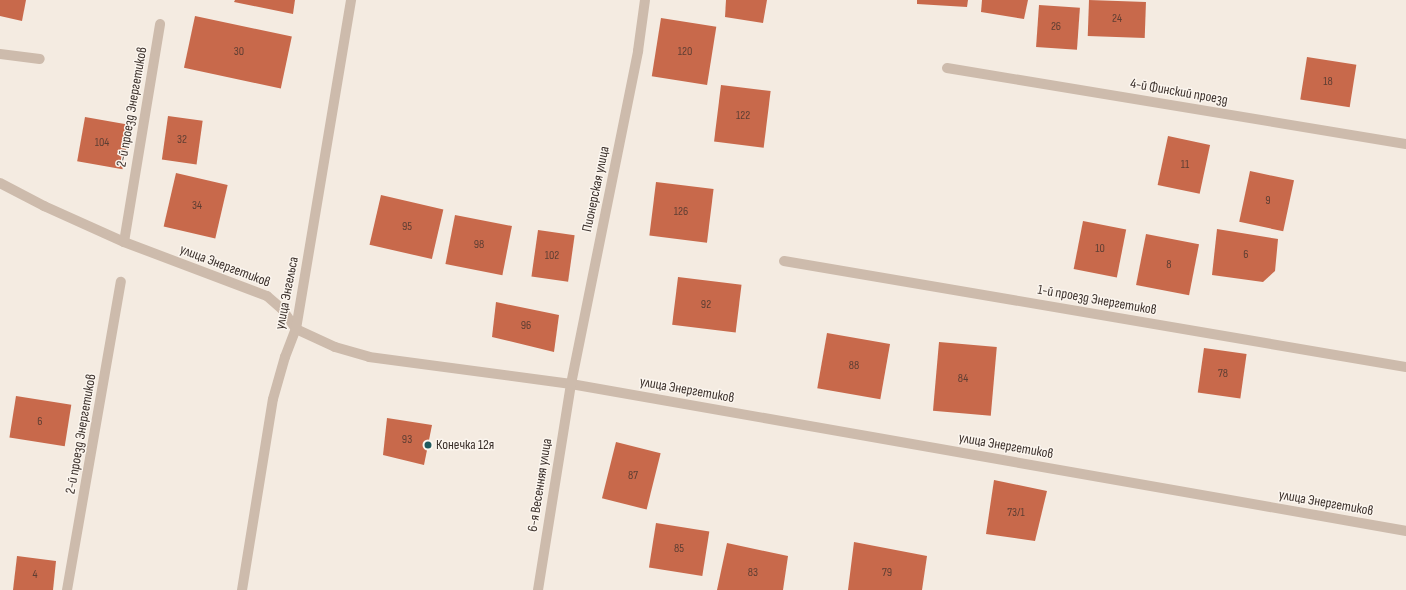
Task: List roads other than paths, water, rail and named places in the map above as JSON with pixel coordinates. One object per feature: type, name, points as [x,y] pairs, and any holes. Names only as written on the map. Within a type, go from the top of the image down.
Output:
[{"type":"street","name":"улица Энгельса","points":[[242,590],[273,399],[285,357],[296,329],[351,0]]},
{"type":"street","name":"Пионерская улица","points":[[571,384],[638,51],[645,0]]},
{"type":"street","name":"2-й проезд Энергетиков","points":[[124,242],[160,24]]},
{"type":"street","points":[[0,54],[40,59]]},
{"type":"street","name":"4-й Финский проезд","points":[[948,68],[1406,144]]},
{"type":"street","name":"улица Энергетиков","points":[[0,183],[44,206],[124,242],[267,296],[282,309],[296,329],[335,347],[369,357],[571,384],[1406,531]]},
{"type":"street","name":"1-й проезд Энергетиков","points":[[784,261],[1406,367]]},
{"type":"street","name":"2-й проезд Энергетиков","points":[[67,590],[122,282]]},
{"type":"street","name":"6-я Весенняя улица","points":[[538,590],[571,384]]},
{"type":"place","name":"Конечка 12я","points":[[428,445]]}]
